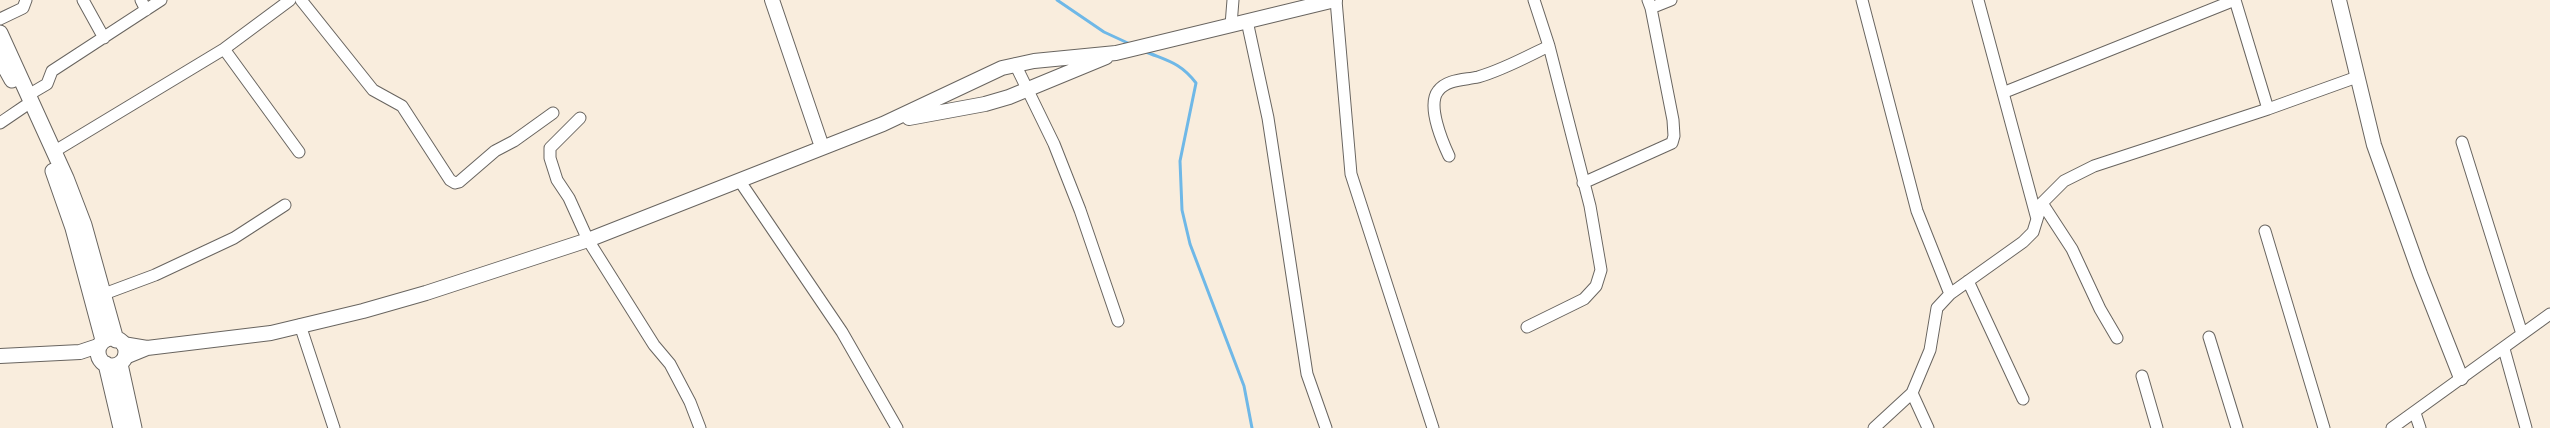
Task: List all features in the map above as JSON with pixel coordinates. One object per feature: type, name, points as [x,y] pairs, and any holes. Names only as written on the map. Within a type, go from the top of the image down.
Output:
[{"type":"main road","points":[[0,33],[28,100],[73,228],[134,428]]},
{"type":"main road","points":[[0,58],[28,100],[55,151],[84,225],[104,294],[121,428]]},
{"type":"street","points":[[0,19],[23,8],[26,0]]},
{"type":"street","points":[[83,0],[104,38]]},
{"type":"street","points":[[0,123],[47,84],[52,71],[104,38],[144,5],[161,0]]},
{"type":"street","points":[[55,151],[224,49],[290,0]]},
{"type":"street","points":[[302,0],[373,90],[402,106],[450,180],[455,183],[459,182],[495,151],[514,141],[553,113]]},
{"type":"street","points":[[772,0],[822,147]]},
{"type":"street","points":[[1231,24],[1233,0]]},
{"type":"street","points":[[0,356],[111,352],[245,337],[300,325],[426,293],[588,240],[883,124],[987,74],[1015,64],[1116,52],[1146,46],[1333,0],[1351,174],[1433,428]]},
{"type":"street","points":[[1527,327],[1584,299],[1596,286],[1601,270],[1590,206],[1549,46],[1534,0]]},
{"type":"street","points":[[1583,183],[1672,143],[1674,136],[1674,120],[1649,4],[1670,0]]},
{"type":"street","points":[[1862,0],[1917,211],[1950,294]]},
{"type":"street","points":[[1978,0],[2005,92],[2037,219]]},
{"type":"street","points":[[2005,92],[2235,0],[2268,109]]},
{"type":"street","points":[[2339,0],[2374,145],[2420,274],[2461,378]]},
{"type":"street","points":[[1247,21],[1268,118],[1307,374],[1326,428]]},
{"type":"street","points":[[1449,156],[1439,136],[1434,104],[1438,91],[1449,82],[1478,76],[1508,66],[1549,46]]},
{"type":"street","points":[[224,49],[299,152]]},
{"type":"street","points":[[883,124],[985,104],[1028,90],[1116,52]]},
{"type":"street","points":[[1015,64],[1054,144],[1080,210],[1118,321]]},
{"type":"street","points":[[1874,428],[1912,393],[1930,350],[1937,308],[1950,294],[2023,242],[2033,232],[2042,203],[2064,181],[2094,166],[2268,109],[2357,76]]},
{"type":"street","points":[[580,118],[550,148],[550,158],[558,180],[569,198],[588,240],[654,345],[670,364],[690,402],[700,428]]},
{"type":"street","points":[[2462,142],[2522,334]]},
{"type":"street","points":[[739,180],[842,332],[897,428]]},
{"type":"street","points":[[2042,203],[2072,249],[2100,309],[2117,338]]},
{"type":"street","points":[[104,294],[155,275],[234,238],[285,205]]},
{"type":"street","points":[[2265,231],[2324,428]]},
{"type":"street","points":[[1968,281],[2023,399]]},
{"type":"street","points":[[2392,428],[2504,349],[2550,314]]},
{"type":"street","points":[[300,325],[334,428]]},
{"type":"street","points":[[2209,337],[2236,428]]},
{"type":"street","points":[[2504,349],[2526,428]]},
{"type":"street","points":[[2142,376],[2157,428]]},
{"type":"street","points":[[1912,393],[1928,428]]},
{"type":"street","points":[[2415,413],[2420,428]]},
{"type":"waterway","points":[[1057,0],[1104,32],[1130,44]]},
{"type":"waterway","points":[[1144,51],[1179,66],[1196,83],[1180,161],[1182,210],[1190,244],[1244,386],[1252,428]]}]
